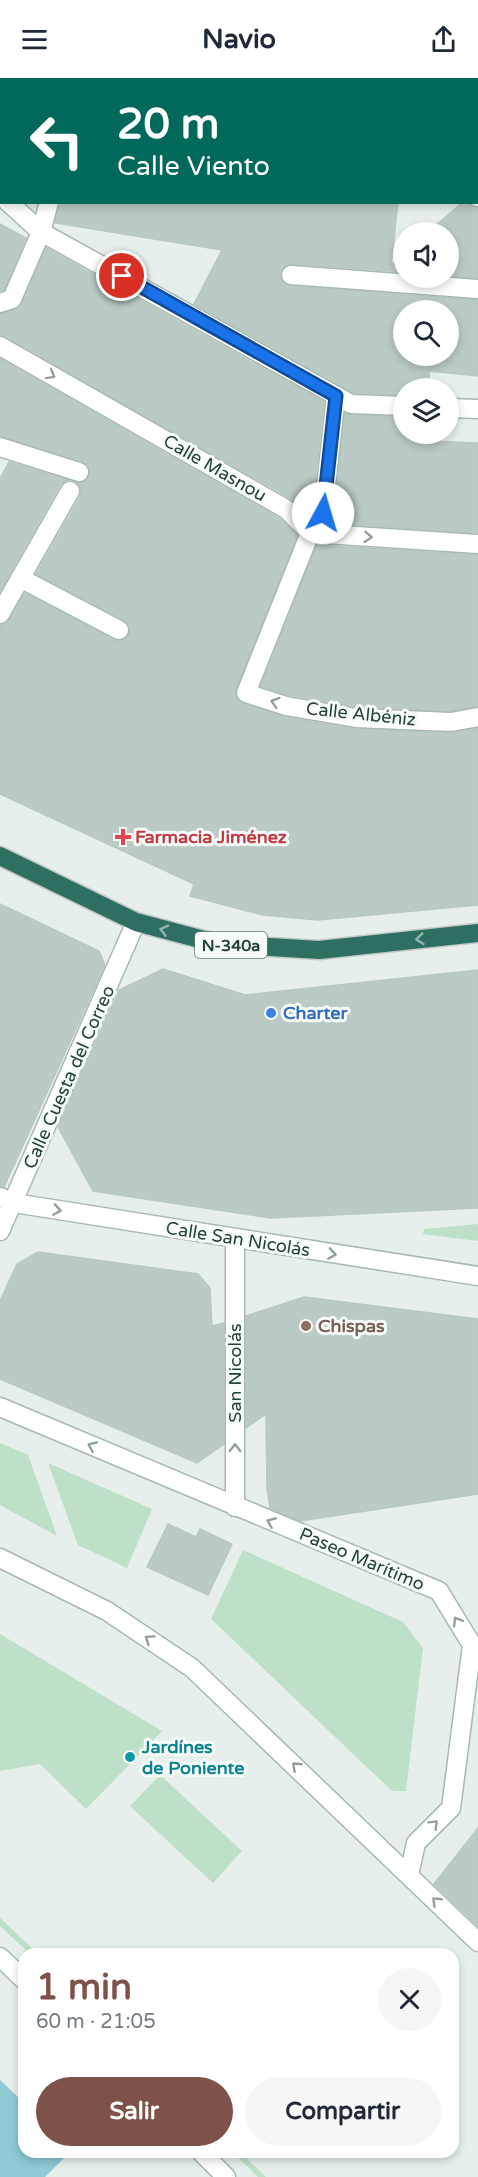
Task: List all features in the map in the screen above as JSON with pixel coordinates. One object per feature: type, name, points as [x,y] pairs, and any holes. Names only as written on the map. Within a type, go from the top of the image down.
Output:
[{"type":"highway","name":"N-340a","points":[[0,856],[136,922],[219,944],[319,950],[478,933]]},
{"type":"street","points":[[10,204],[41,232],[351,404],[393,406]]},
{"type":"street","points":[[6,301],[41,232],[48,204]]},
{"type":"street","points":[[291,274],[478,289]]},
{"type":"street","name":"Calle Masnou","points":[[0,346],[286,509],[310,533]]},
{"type":"street","points":[[336,396],[323,513],[310,533],[478,544]]},
{"type":"street","points":[[459,408],[478,409]]},
{"type":"street","points":[[0,447],[79,472]]},
{"type":"street","points":[[0,614],[69,491]]},
{"type":"street","name":"Calle Albéniz","points":[[310,533],[246,693],[286,706],[356,718],[451,722],[478,717]]},
{"type":"street","points":[[20,578],[119,630]]},
{"type":"street","name":"Calle Cuesta del Correo","points":[[0,1232],[7,1200],[136,922]]},
{"type":"street","name":"Calle San Nicolás","points":[[7,1200],[235,1239],[478,1276]]},
{"type":"street","name":"San Nicolás","points":[[235,1239],[235,1507]]},
{"type":"street","name":"Paseo Marítimo","points":[[0,1407],[439,1591],[472,1645],[451,1808],[416,1843],[409,1875]]},
{"type":"street","points":[[0,1558],[107,1611],[192,1668],[478,1942]]},
{"type":"street","points":[[0,1957],[18,1974]]},
{"type":"street","points":[[207,2158],[226,2177]]},
{"type":"green space","points":[[478,1224],[478,1241],[423,1234],[424,1229]]},
{"type":"green space","points":[[0,1443],[28,1455],[57,1536],[0,1505]]},
{"type":"green space","points":[[48,1463],[152,1509],[127,1568],[78,1545]]},
{"type":"green space","points":[[243,1550],[403,1622],[423,1648],[406,1791],[392,1791],[211,1619]]},
{"type":"green space","points":[[0,1634],[162,1731],[86,1809],[40,1764],[0,1771]]},
{"type":"green space","points":[[160,1775],[242,1851],[213,1883],[130,1806]]},
{"type":"green space","points":[[0,1918],[32,1948],[24,1948],[0,1926]]},
{"type":"green space","points":[[238,2158],[246,2158],[266,2177],[258,2177]]},
{"type":"water","points":[[0,2080],[18,2097],[18,2158],[64,2158],[45,2177],[0,2177]]},
{"type":"building","points":[[60,204],[398,204],[396,222],[393,222],[391,265],[393,263],[393,271],[292,264],[282,268],[281,279],[284,284],[290,286],[478,300],[478,376],[429,371],[429,378],[393,378],[393,395],[354,393],[194,304],[222,250],[55,223]]},
{"type":"building","points":[[461,204],[469,204],[478,208],[478,278],[459,277],[459,222],[440,222]]},
{"type":"building","points":[[0,224],[26,238],[4,290],[0,291]]},
{"type":"building","points":[[46,248],[324,402],[312,509],[308,515],[292,499],[0,335],[0,314],[16,309],[22,304]]},
{"type":"building","points":[[0,359],[279,518],[297,536],[236,689],[235,695],[238,701],[284,717],[354,729],[451,733],[478,728],[478,905],[318,920],[263,915],[190,896],[194,884],[0,794],[0,625],[9,620],[25,593],[114,640],[125,639],[130,630],[124,620],[36,574],[80,497],[81,490],[77,483],[87,480],[90,470],[88,465],[82,461],[0,436]]},
{"type":"building","points":[[345,414],[393,416],[393,444],[478,443],[478,533],[330,523],[334,514]]},
{"type":"building","points":[[9,462],[68,480],[60,485],[0,591],[0,479]]},
{"type":"building","points":[[317,545],[478,555],[478,706],[450,711],[357,707],[289,695],[261,686]]},
{"type":"building","points":[[0,904],[99,951],[105,965],[4,1187],[0,1186]]},
{"type":"building","points":[[163,969],[245,995],[478,970],[478,1208],[271,1218],[93,1191],[58,1127],[119,990]]},
{"type":"building","points":[[38,1252],[198,1274],[210,1288],[212,1326],[224,1323],[224,1444],[197,1463],[0,1379],[0,1301],[17,1264]]},
{"type":"building","points":[[304,1297],[478,1319],[478,1494],[300,1521],[270,1508],[267,1489],[266,1414],[246,1428],[246,1316]]},
{"type":"building","points":[[168,1524],[196,1537],[200,1529],[232,1544],[208,1595],[147,1567]]},
{"type":"building","points":[[478,1828],[478,1926],[434,1884]]},
{"type":"place","name":"Farmacia Jiménez","points":[[123,837]]},
{"type":"place","name":"Charter","points":[[271,1013]]},
{"type":"place","name":"Chispas","points":[[306,1326]]},
{"type":"place","name":"Jardínes de Poniente","points":[[130,1757]]},
{"type":"route","points":[[122,276],[336,396],[323,513]]}]
